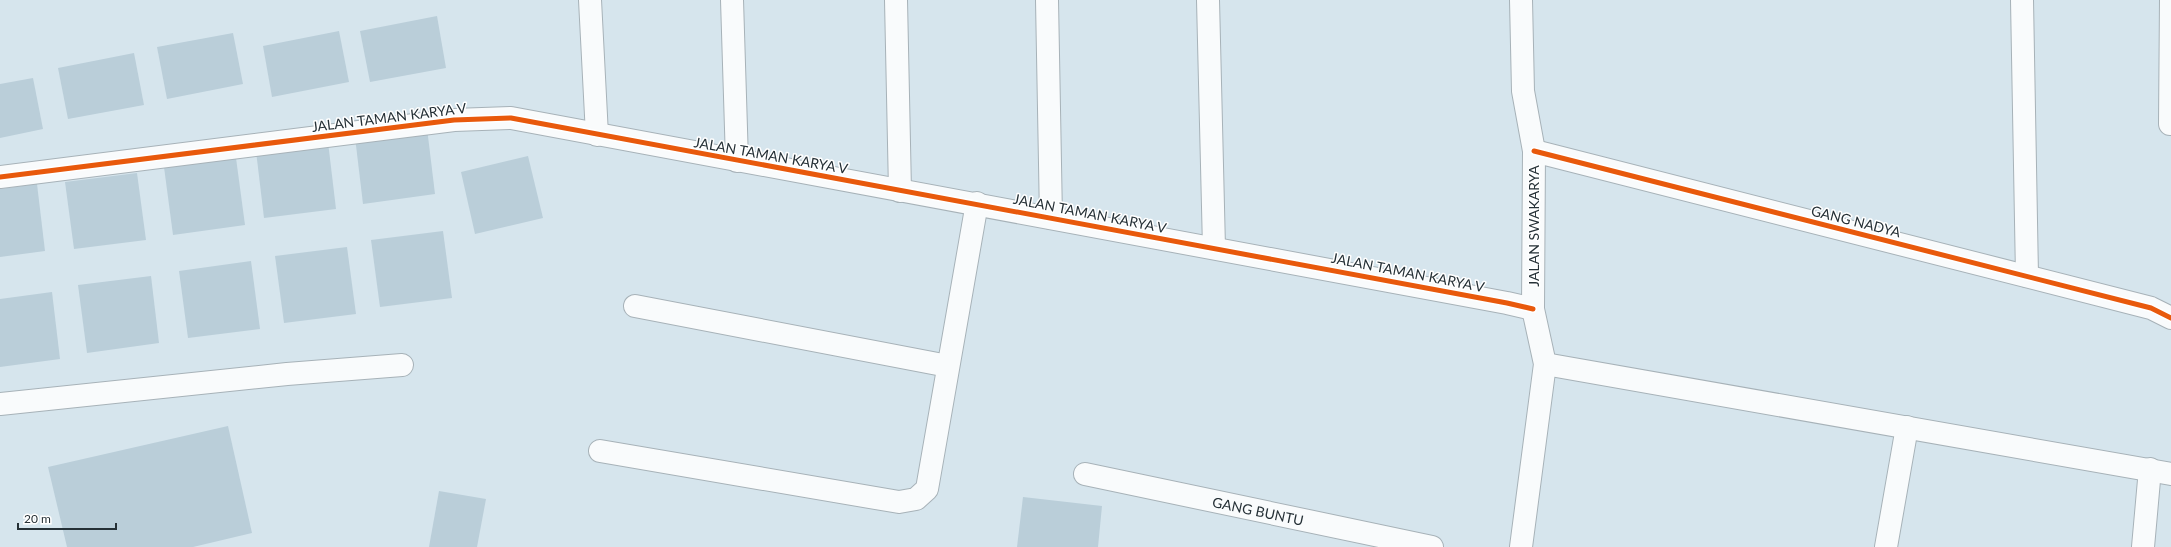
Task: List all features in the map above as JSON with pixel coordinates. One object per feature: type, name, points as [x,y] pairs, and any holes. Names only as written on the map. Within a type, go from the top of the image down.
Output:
[{"type":"street","points":[[590,0],[597,135]]},
{"type":"street","points":[[732,0],[737,161]]},
{"type":"street","points":[[896,0],[900,191]]},
{"type":"street","points":[[1047,0],[1051,218]]},
{"type":"street","points":[[1208,0],[1214,248]]},
{"type":"street","name":"JALAN SWAKARYA","points":[[1520,0],[1523,91],[1534,152],[1533,309],[1545,364],[1521,547]]},
{"type":"street","points":[[2022,0],[2027,276]]},
{"type":"street","points":[[2170,0],[2170,124]]},
{"type":"street","name":"JALAN TAMAN KARYA V","points":[[0,177],[454,120],[511,118],[737,161],[900,191],[977,203],[1507,302],[1533,309]]},
{"type":"street","name":"GANG NADYA","points":[[1534,152],[2151,308],[2171,318]]},
{"type":"street","points":[[600,451],[899,502],[916,499],[927,489],[977,203]]},
{"type":"street","points":[[634,306],[948,366]]},
{"type":"street","points":[[1545,364],[2150,469],[2171,474]]},
{"type":"street","points":[[0,404],[287,374],[402,365]]},
{"type":"street","points":[[1886,547],[1907,427]]},
{"type":"street","points":[[2143,547],[2150,469]]},
{"type":"street","name":"GANG BUNTU","points":[[1085,474],[1432,547]]},
{"type":"building","points":[[437,16],[446,68],[370,82],[360,31]]},
{"type":"building","points":[[339,31],[349,82],[272,97],[263,46]]},
{"type":"building","points":[[233,33],[243,84],[167,99],[157,47]]},
{"type":"building","points":[[134,53],[144,105],[68,119],[58,68]]},
{"type":"building","points":[[33,78],[43,129],[0,138],[0,84]]},
{"type":"building","points":[[427,128],[435,194],[363,204],[355,137]]},
{"type":"building","points":[[328,142],[336,209],[264,218],[256,151]]},
{"type":"building","points":[[528,156],[543,218],[475,234],[461,172]]},
{"type":"building","points":[[236,158],[245,225],[173,235],[164,167]]},
{"type":"building","points":[[137,173],[146,240],[74,249],[65,182]]},
{"type":"building","points":[[37,184],[45,251],[0,257],[0,189]]},
{"type":"building","points":[[443,231],[452,298],[380,307],[371,240]]},
{"type":"building","points":[[347,247],[356,314],[284,323],[275,256]]},
{"type":"building","points":[[251,261],[260,329],[188,338],[179,271]]},
{"type":"building","points":[[151,276],[159,343],[87,353],[78,285]]},
{"type":"building","points":[[52,292],[60,359],[0,367],[0,299]]},
{"type":"building","points":[[228,426],[252,533],[193,547],[67,547],[48,467]]},
{"type":"building","points":[[439,491],[486,499],[477,547],[429,547]]},
{"type":"building","points":[[1023,497],[1102,506],[1098,547],[1017,547]]},
{"type":"cycle path","points":[[0,177],[454,120],[511,118],[1533,309]]},
{"type":"cycle path","points":[[1534,151],[2151,308],[2171,318]]}]
